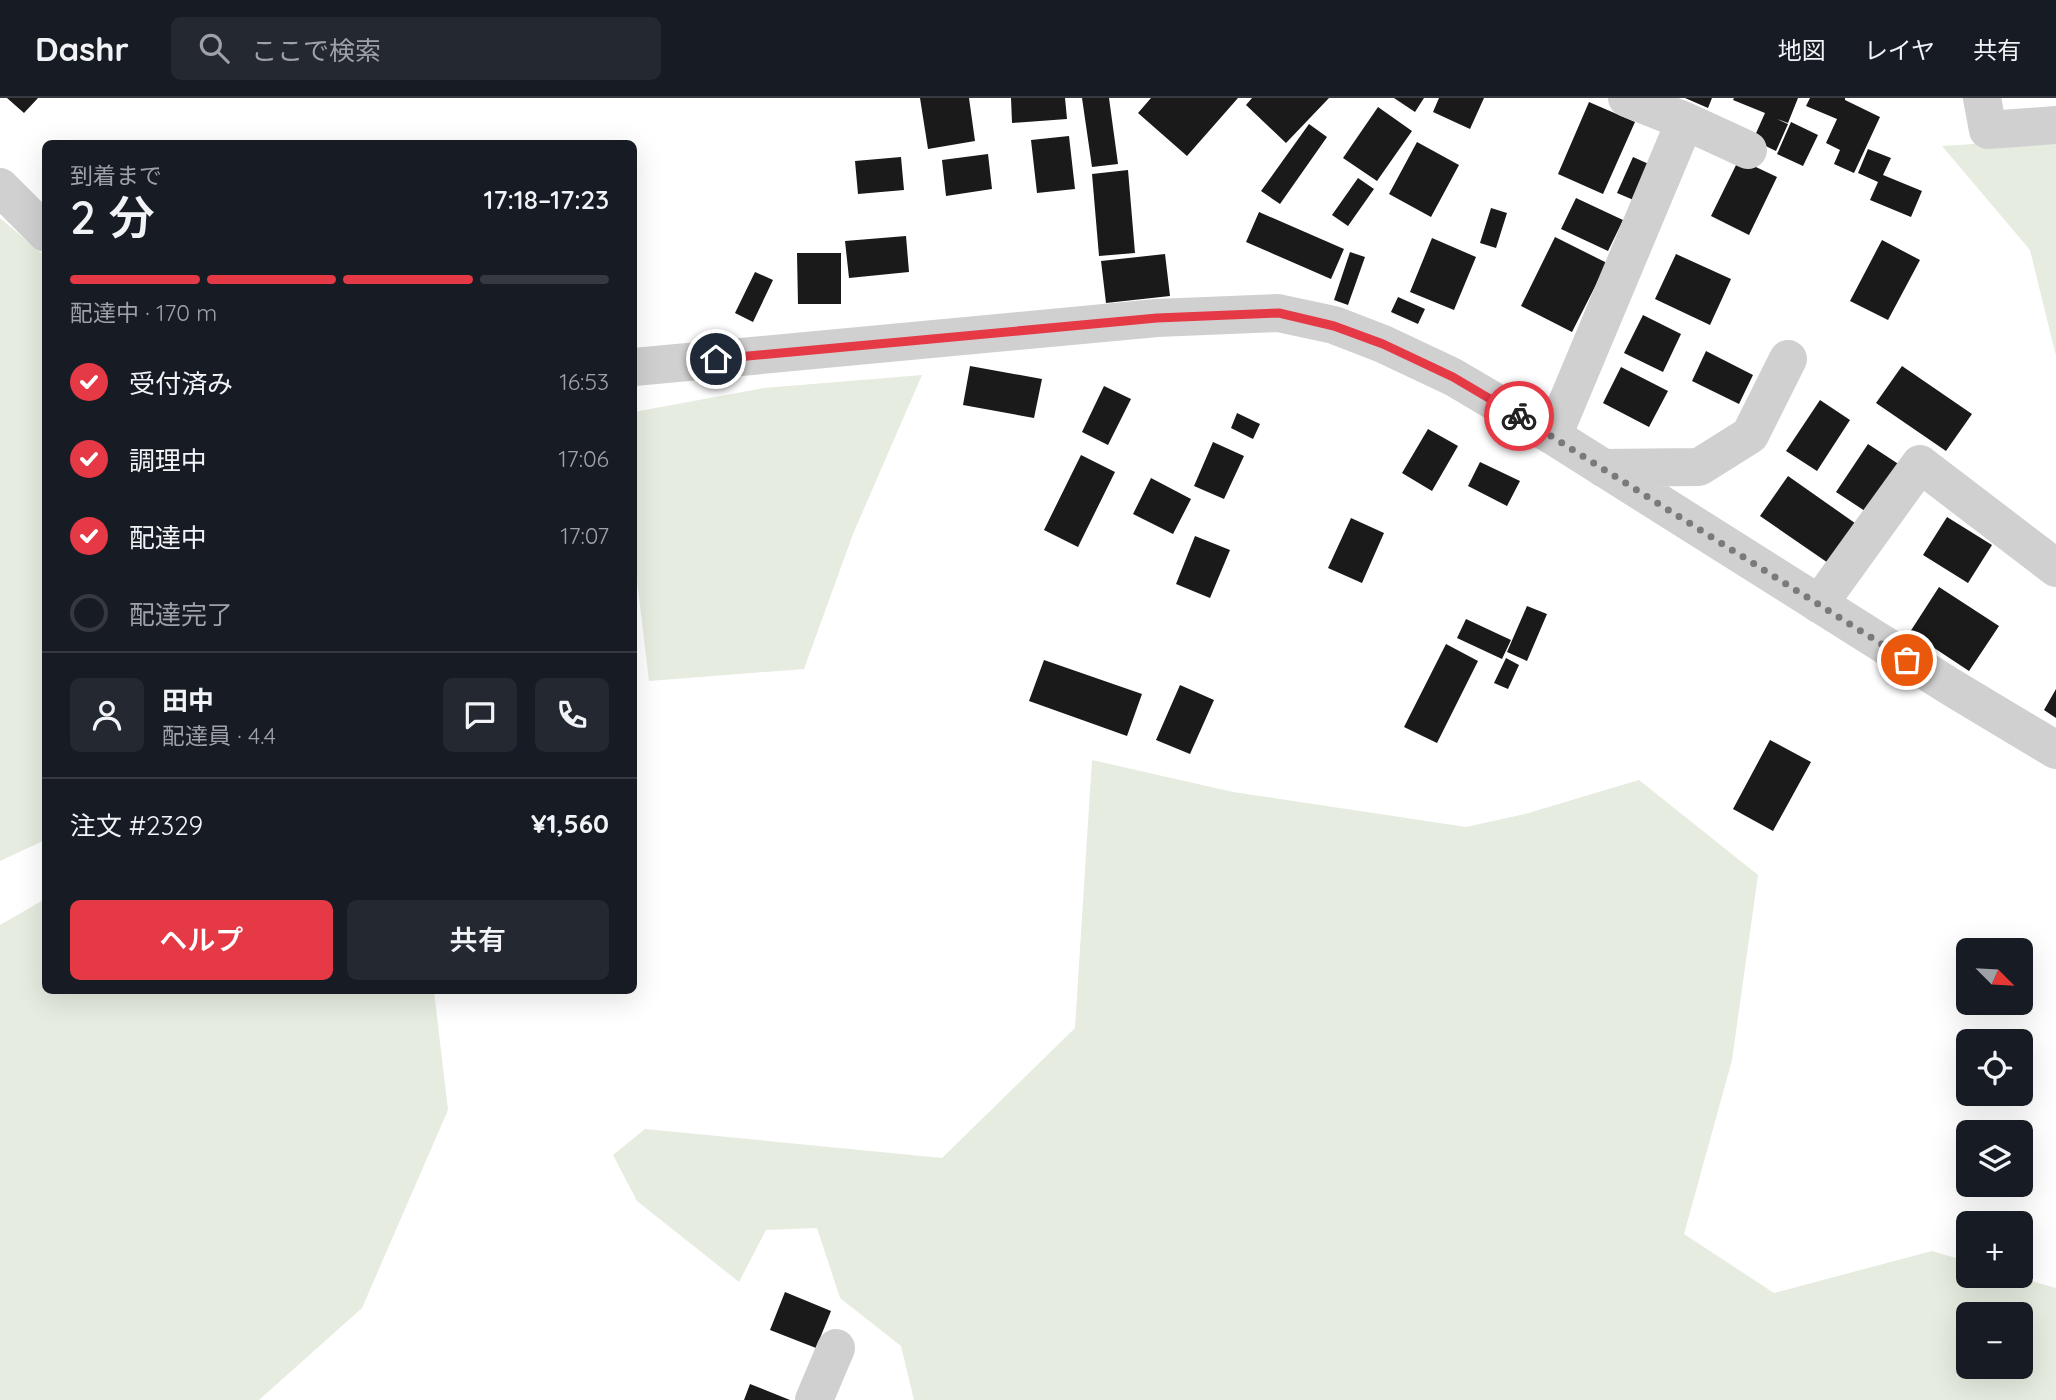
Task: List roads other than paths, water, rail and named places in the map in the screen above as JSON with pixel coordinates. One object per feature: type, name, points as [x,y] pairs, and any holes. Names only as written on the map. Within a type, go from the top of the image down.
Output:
[{"type":"street","points":[[1627,98],[1748,150]]},
{"type":"street","points":[[1982,98],[1988,130],[2056,125]]},
{"type":"street","points":[[1553,436],[1685,121]]},
{"type":"street","points":[[0,187],[42,229]]},
{"type":"street","points":[[637,367],[1157,318],[1279,313],[1334,326],[1383,344],[1453,377],[1553,436],[1951,688],[2056,750]]},
{"type":"street","points":[[1603,468],[1699,467],[1750,435],[1788,359]]},
{"type":"street","points":[[1819,604],[1920,464],[2056,568]]},
{"type":"street","points":[[814,1400],[836,1348]]}]
